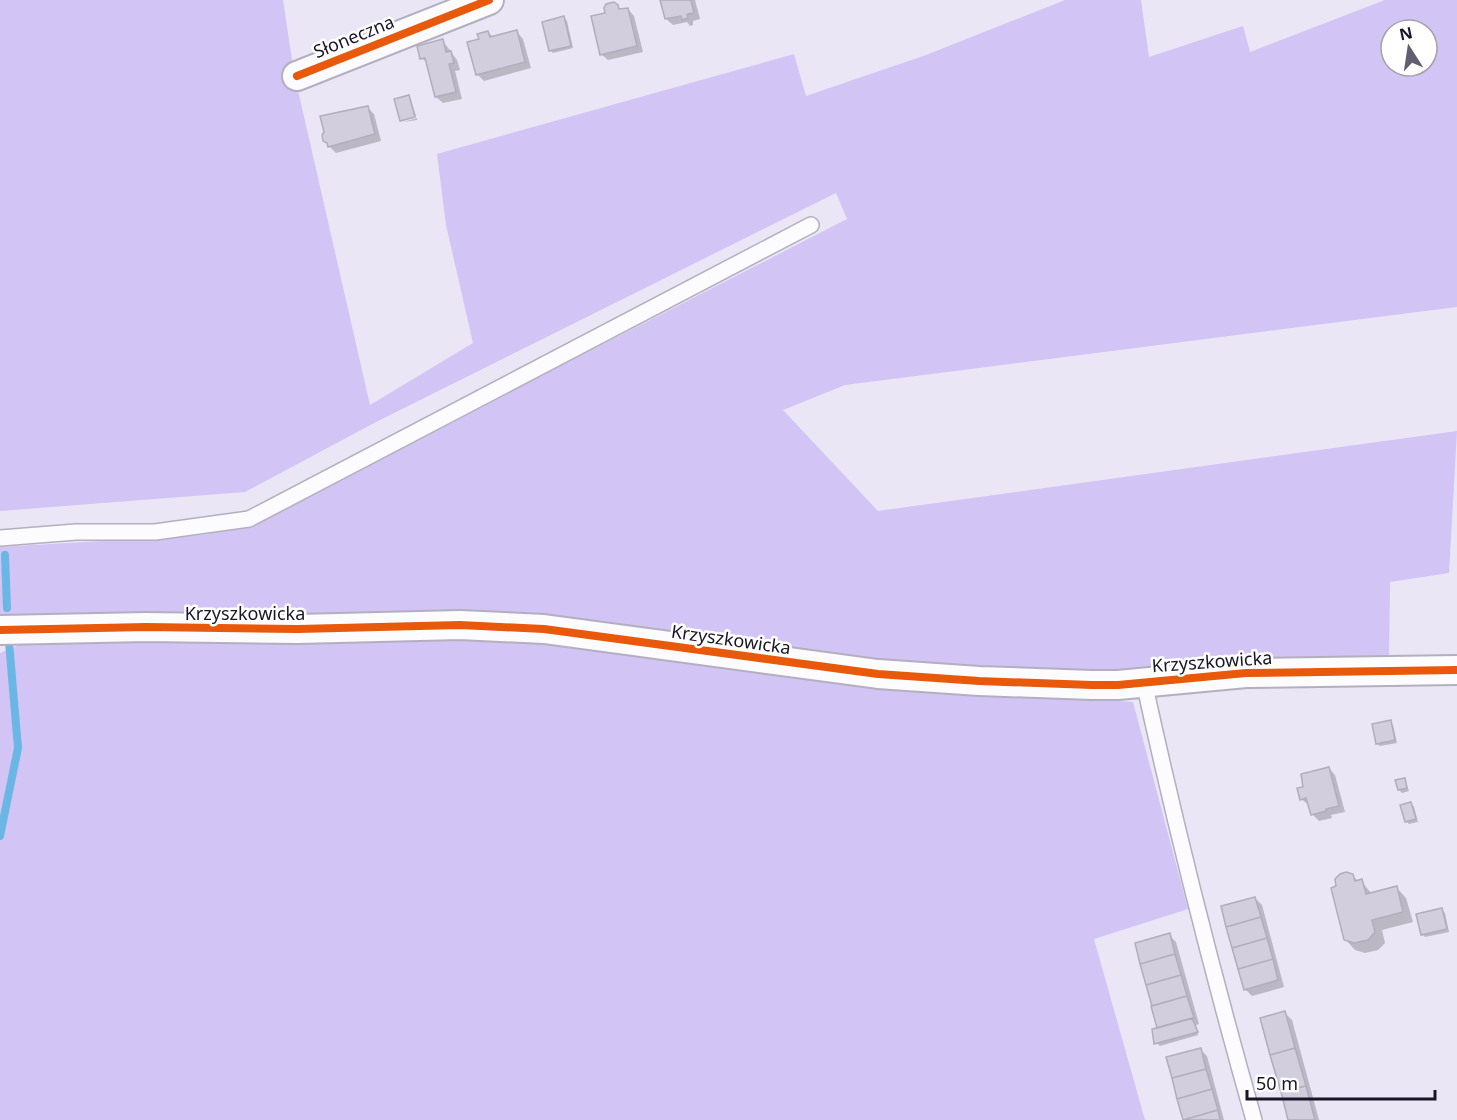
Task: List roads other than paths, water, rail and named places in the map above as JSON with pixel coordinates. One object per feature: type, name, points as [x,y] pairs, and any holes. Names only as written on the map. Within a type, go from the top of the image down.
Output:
[{"type":"street","name":"Słoneczna","points":[[297,76],[489,0]]},
{"type":"street","name":"Krzyszkowicka","points":[[0,630],[146,627],[298,629],[460,624],[544,629],[878,674],[980,681],[1080,684],[1118,685],[1246,673],[1457,670]]},
{"type":"lane","points":[[0,538],[76,532],[155,532],[249,519],[811,225]]},
{"type":"lane","points":[[1144,682],[1219,993],[1254,1120]]},
{"type":"waterway","points":[[5,555],[7,608]]},
{"type":"waterway","points":[[0,836],[18,748],[9,642]]}]
